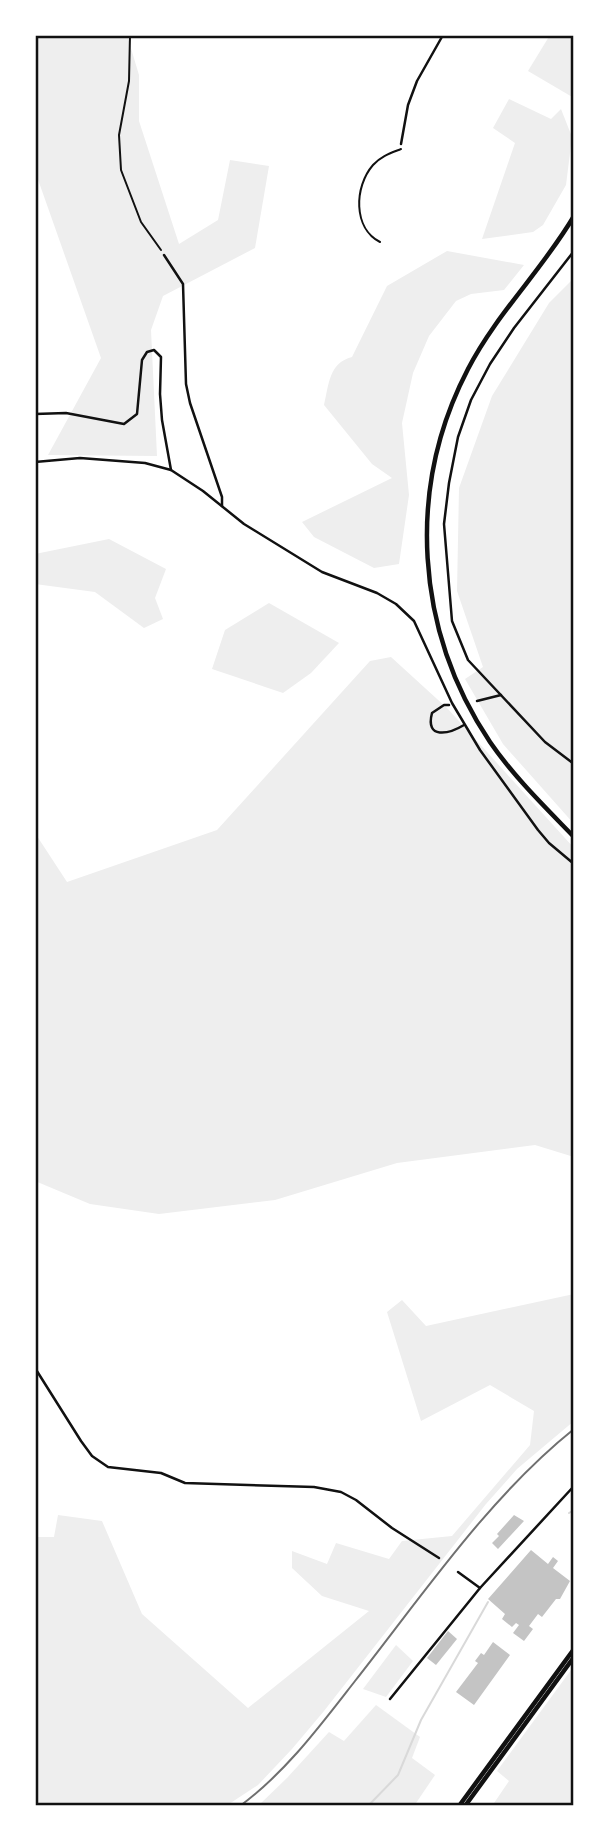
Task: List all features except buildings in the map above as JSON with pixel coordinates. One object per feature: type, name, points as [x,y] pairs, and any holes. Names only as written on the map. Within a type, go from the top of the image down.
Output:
[{"type":"main road","points":[[574,216],[489,334],[452,404],[439,442],[431,478],[426,554],[436,621],[450,664],[474,715],[491,744],[516,775],[574,837]]},
{"type":"main road","points":[[459,1806],[574,1649]]},
{"type":"main road","points":[[465,1806],[574,1657]]},
{"type":"street","points":[[401,144],[408,105],[417,81],[443,35]]},
{"type":"street","points":[[574,251],[514,328],[490,364],[471,400],[458,437],[444,524],[452,621],[468,660],[545,743],[574,764]]},
{"type":"street","points":[[164,255],[183,284],[186,384],[222,497],[222,507]]},
{"type":"street","points":[[35,414],[66,413],[124,424],[137,414],[142,360],[147,352],[155,350],[161,357],[161,407],[171,470]]},
{"type":"street","points":[[35,462],[80,458],[145,463],[171,470],[203,491],[244,524],[323,572],[377,593],[408,614],[425,643],[464,725],[538,830],[549,843],[574,863]]},
{"type":"street","points":[[477,701],[501,695]]},
{"type":"street","points":[[449,705],[443,705],[432,713],[430,723],[434,730],[446,734],[464,725]]},
{"type":"street","points":[[35,1368],[92,1456],[108,1467],[161,1473],[185,1483],[314,1487],[341,1492],[439,1558]]},
{"type":"street","points":[[390,1699],[480,1588],[574,1486]]},
{"type":"street","points":[[458,1572],[480,1588]]},
{"type":"path","points":[[130,35],[129,81],[119,135],[121,170],[141,222],[164,255]]},
{"type":"path","points":[[380,242],[370,237],[364,229],[359,200],[362,186],[373,164],[383,156],[401,150],[401,144]]},
{"type":"shaded area","points":[[35,35],[127,35],[139,75],[139,121],[179,244],[218,220],[230,160],[269,166],[255,248],[163,296],[151,330],[157,456],[48,455],[101,358],[35,171]]},
{"type":"shaded area","points":[[550,35],[574,35],[574,98],[528,71]]},
{"type":"shaded area","points":[[509,99],[551,119],[561,109],[572,137],[566,185],[543,225],[533,232],[482,239],[515,143],[493,128]]},
{"type":"shaded area","points":[[447,251],[524,265],[504,290],[471,294],[456,301],[429,336],[413,373],[402,423],[409,495],[399,564],[374,568],[314,537],[302,522],[392,478],[372,464],[324,405],[327,389],[334,369],[352,357],[387,286]]},
{"type":"shaded area","points":[[574,278],[574,824],[503,744],[465,679],[483,667],[457,591],[459,488],[492,396],[549,303]]},
{"type":"shaded area","points":[[109,539],[166,569],[155,598],[163,619],[144,628],[95,592],[35,584],[35,554]]},
{"type":"shaded area","points":[[269,603],[339,643],[311,673],[283,693],[212,669],[225,630]]},
{"type":"shaded area","points":[[391,657],[448,709],[574,848],[574,1157],[535,1145],[397,1163],[275,1200],[159,1214],[90,1204],[35,1181],[35,833],[67,882],[217,830],[370,661]]},
{"type":"shaded area","points":[[574,1294],[574,1421],[517,1469],[486,1504],[324,1711],[258,1785],[226,1806],[35,1806],[35,1537],[54,1537],[58,1515],[102,1521],[142,1614],[248,1708],[369,1611],[322,1596],[292,1568],[292,1551],[327,1564],[336,1543],[389,1559],[402,1541],[452,1536],[530,1445],[534,1411],[490,1385],[421,1421],[387,1312],[402,1300],[426,1326]]},
{"type":"shaded area","points":[[396,1645],[413,1661],[386,1697],[363,1689]]},
{"type":"shaded area","points":[[574,1666],[574,1806],[492,1806],[509,1781],[497,1771]]},
{"type":"shaded area","points":[[376,1705],[420,1737],[412,1758],[435,1775],[414,1806],[258,1806],[329,1732],[344,1741]]},
{"type":"waterway","points":[[569,1513],[574,1510]]},
{"type":"waterway","points":[[368,1806],[398,1775],[421,1720],[488,1602]]},
{"type":"railway","points":[[240,1806],[257,1793],[302,1748],[485,1516],[513,1485],[574,1429]]}]
